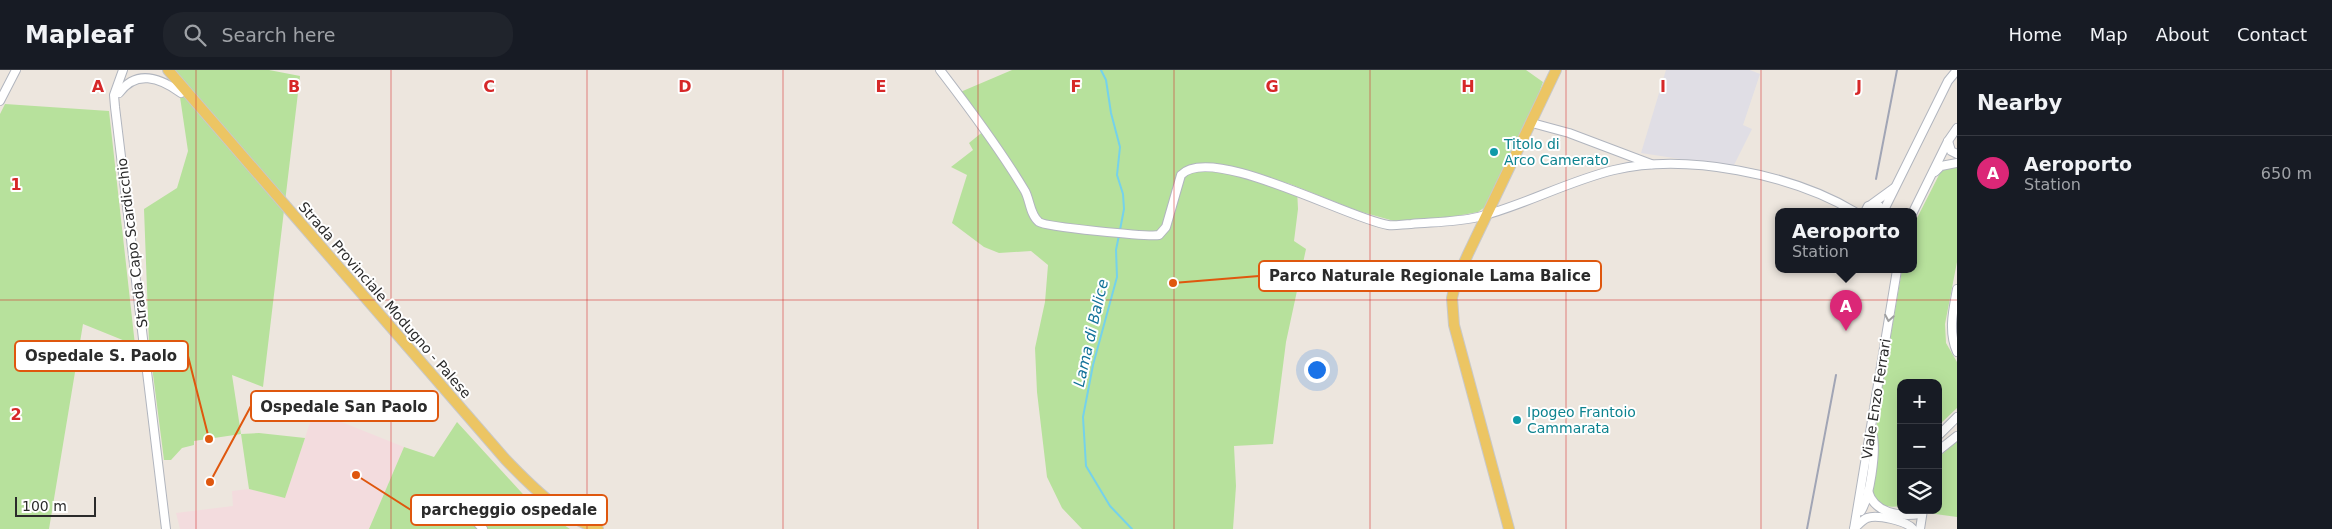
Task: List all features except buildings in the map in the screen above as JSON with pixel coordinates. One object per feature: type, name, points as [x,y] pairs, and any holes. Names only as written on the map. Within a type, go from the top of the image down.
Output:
[{"type":"main road","name":"Strada Provinciale Modugno - Palese","points":[[160,70],[400,344],[505,468],[547,508],[582,529]]},
{"type":"main road","name":"Strada Provinciale Modugno - Palese","points":[[168,70],[506,460],[547,501],[564,513],[598,529]]},
{"type":"main road","points":[[1508,529],[1457,340],[1452,314],[1452,298],[1456,281],[1556,70]]},
{"type":"street","points":[[0,101],[16,70]]},
{"type":"street","points":[[115,106],[114,95],[123,70]]},
{"type":"street","points":[[940,70],[998,149],[1028,196],[1036,219],[1046,225],[1159,235],[1164,230],[1179,179],[1184,172],[1195,168],[1214,168],[1248,175],[1388,225],[1440,222],[1488,214],[1612,171],[1652,164],[1702,166],[1749,174],[1806,189],[1847,208]]},
{"type":"street","points":[[1885,208],[1948,81],[1957,70]]},
{"type":"street","points":[[115,106],[122,86],[135,74],[146,72],[159,77],[180,93]]},
{"type":"street","name":"Strada Capo Scardicchio","points":[[115,106],[166,529]]},
{"type":"street","points":[[1532,123],[1569,133],[1652,164]]},
{"type":"street","points":[[1915,208],[1948,141],[1957,128]]},
{"type":"street","points":[[1948,141],[1950,151],[1957,154]]},
{"type":"street","points":[[1928,181],[1941,166],[1957,163]]},
{"type":"street","points":[[1868,208],[1897,185]]},
{"type":"street","points":[[1868,208],[1879,206],[1880,208]]},
{"type":"street","name":"Viale Enzo Ferrari","points":[[1855,528],[1897,273]]},
{"type":"street","points":[[1957,289],[1952,333],[1952,341],[1957,352]]},
{"type":"street","points":[[1952,333],[1957,311]]},
{"type":"street","points":[[1942,432],[1957,417]]},
{"type":"street","points":[[1861,511],[1865,505],[1875,446],[1872,427]]},
{"type":"street","points":[[1855,528],[1861,511],[1872,443],[1872,427]]},
{"type":"street","points":[[1942,448],[1957,436]]},
{"type":"street","points":[[1868,491],[1870,498],[1881,509],[1897,512]]},
{"type":"street","points":[[1855,528],[1872,517],[1904,521],[1916,529],[1919,514]]},
{"type":"street","points":[[476,520],[483,529]]},
{"type":"shaded area","points":[[1666,70],[1750,70],[1760,74],[1743,125],[1752,129],[1733,167],[1641,153]]},
{"type":"shaded area","points":[[314,411],[404,447],[369,529],[180,529],[176,513],[233,506],[232,491],[249,489],[285,497]]},
{"type":"green space","points":[[176,70],[269,70],[300,76],[263,387],[232,375],[241,434],[194,441],[194,445],[182,448],[171,460],[164,460],[149,343],[144,209],[177,188],[188,151]]},
{"type":"green space","points":[[1012,70],[1526,70],[1543,82],[1536,101],[1485,207],[1478,212],[1440,219],[1394,221],[1358,211],[1290,184],[1231,168],[1297,189],[1298,209],[1294,241],[1306,249],[1286,342],[1273,444],[1234,446],[1236,486],[1233,529],[1082,529],[1062,508],[1047,477],[1037,392],[1035,348],[1045,302],[1048,265],[1031,251],[999,253],[984,247],[952,223],[967,175],[951,167],[973,150],[969,143],[985,130],[958,93]]},
{"type":"green space","points":[[5,104],[109,111],[135,345],[83,324],[49,529],[0,529],[0,114]]},
{"type":"green space","points":[[1957,166],[1957,262],[1945,324],[1946,343],[1957,362],[1957,408],[1942,422],[1942,379],[1897,379],[1897,506],[1892,507],[1881,504],[1872,494],[1877,468],[1877,414],[1901,273],[1917,273],[1917,218],[1940,173],[1945,168]]},
{"type":"green space","points":[[457,422],[532,504],[570,529],[369,529],[404,447],[434,457]]},
{"type":"green space","points":[[259,433],[305,438],[285,498],[249,489],[241,434]]},
{"type":"green space","points":[[1957,441],[1957,517],[1935,514],[1942,514],[1942,454]]},
{"type":"waterway","name":"Lama di Balice","points":[[1101,70],[1106,80],[1111,113],[1120,147],[1117,175],[1123,194],[1124,209],[1120,230]]},
{"type":"waterway","name":"Lama di Balice","points":[[1119,235],[1116,250],[1117,277],[1093,365],[1083,417],[1086,466],[1110,506],[1132,529]]},
{"type":"railway","points":[[1876,179],[1897,70]]},
{"type":"railway","points":[[1807,529],[1836,375]]},
{"type":"place","name":"Titolo di Arco Camerato","points":[[1494,152]]},
{"type":"place","name":"Parco Naturale Regionale Lama Balice","points":[[1173,283]]},
{"type":"place","name":"Aeroporto","points":[[1846,331]]},
{"type":"place","name":"Ipogeo Frantoio Cammarata","points":[[1517,420]]},
{"type":"place","name":"Ospedale S. Paolo","points":[[209,439]]},
{"type":"place","name":"parcheggio ospedale","points":[[356,475]]},
{"type":"place","name":"Ospedale San Paolo","points":[[210,482]]}]
